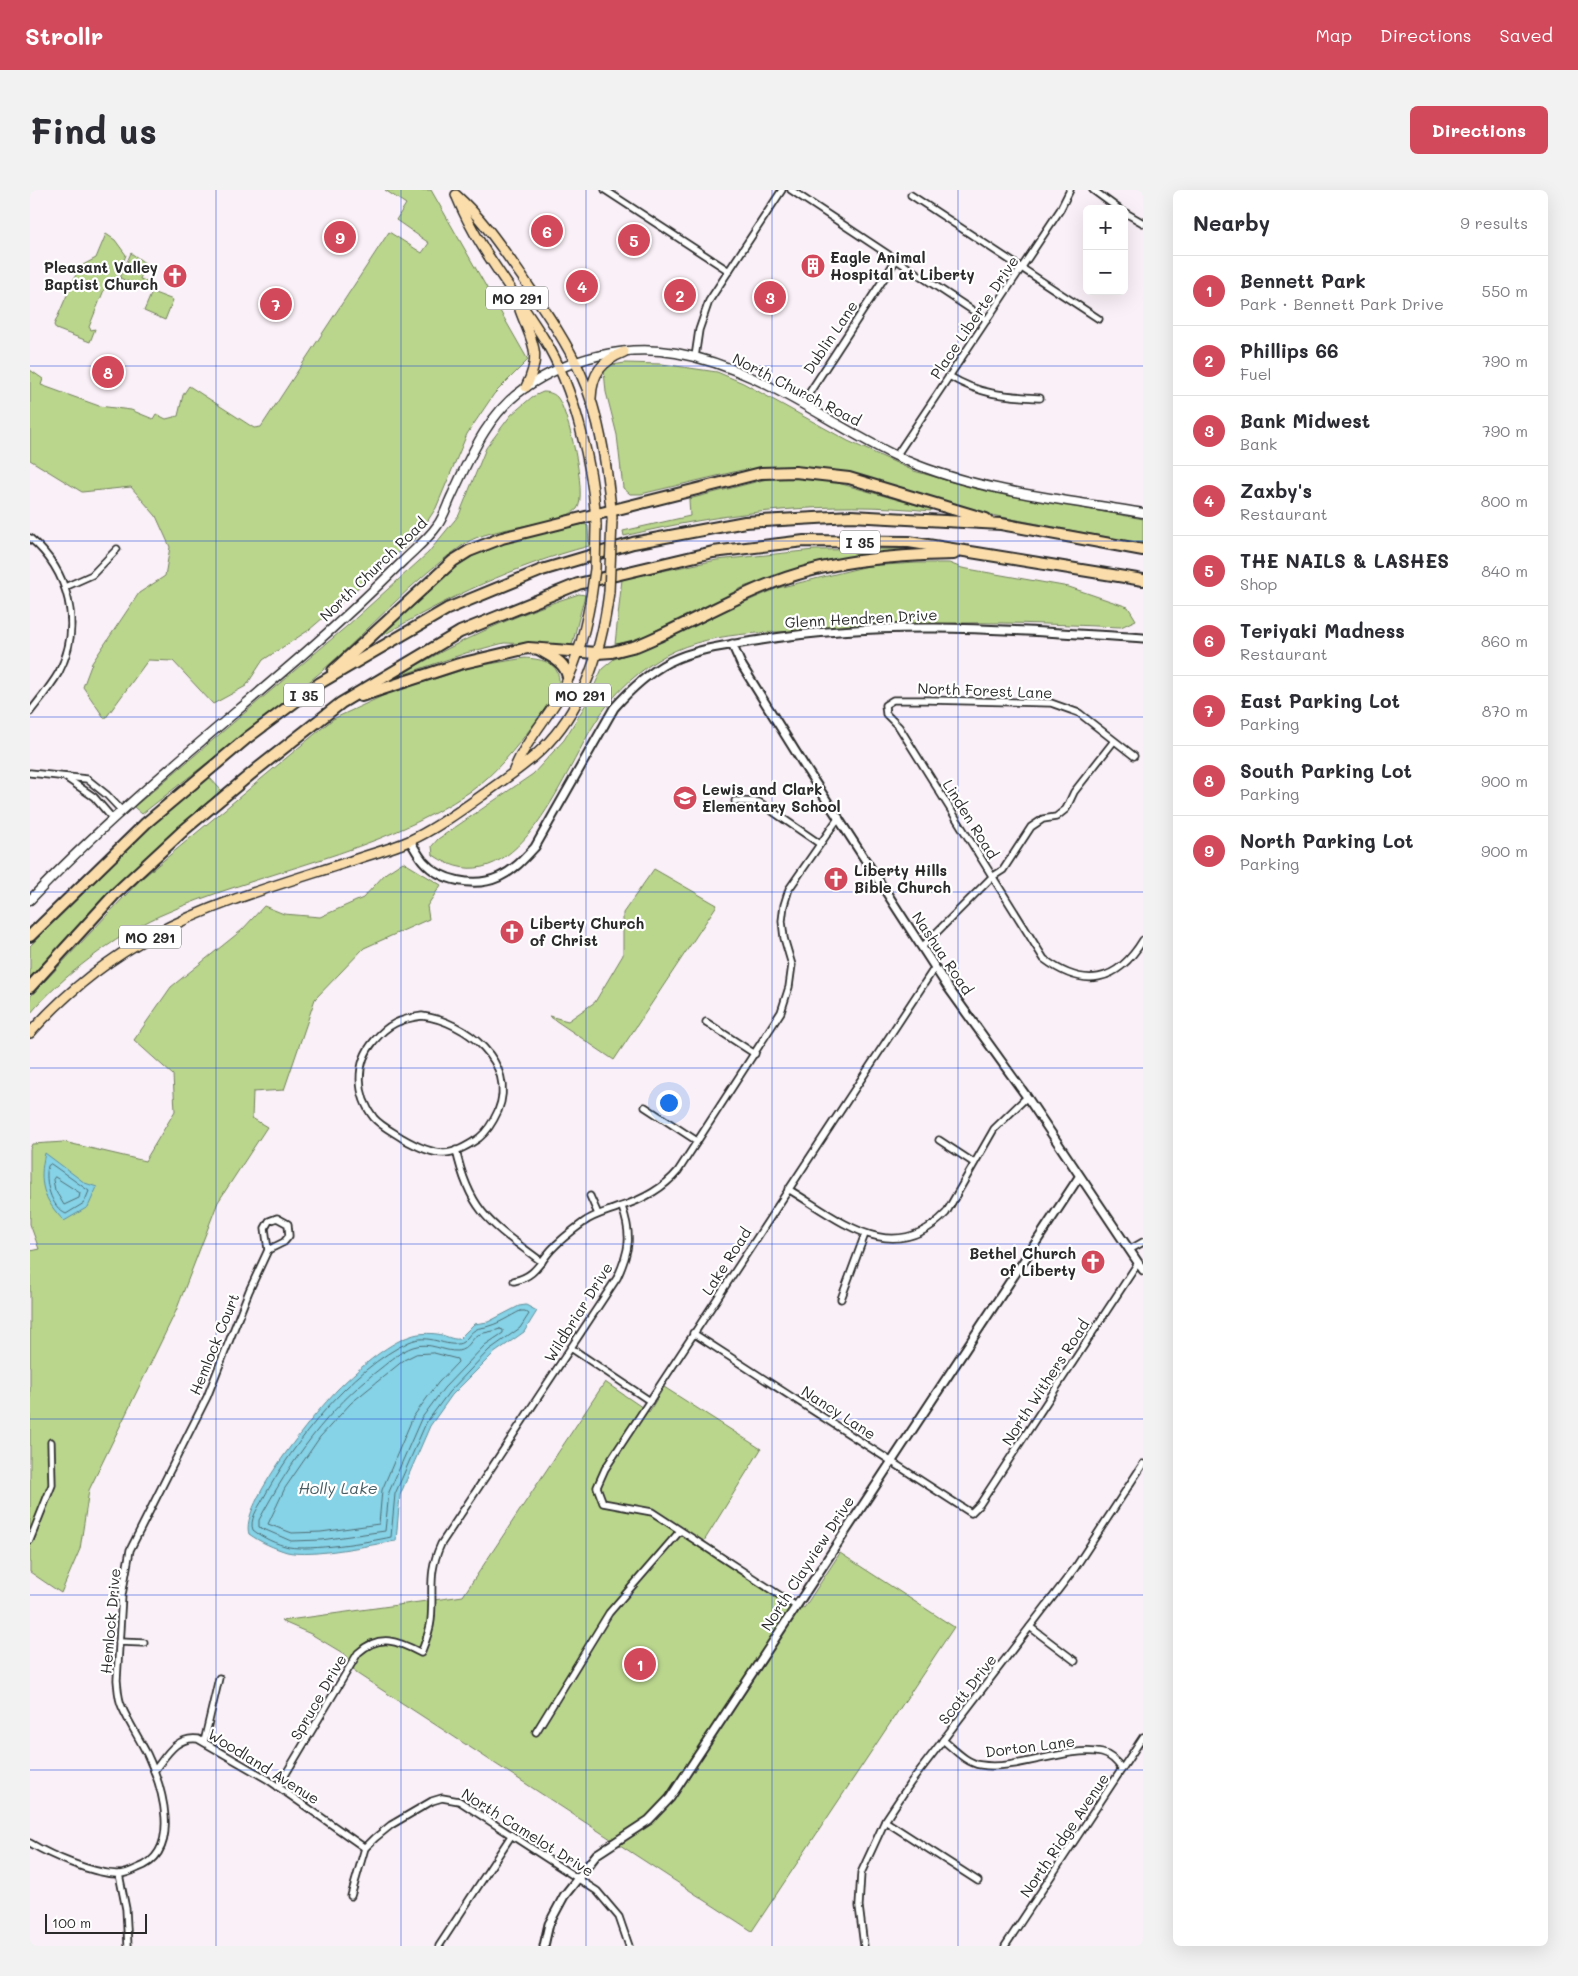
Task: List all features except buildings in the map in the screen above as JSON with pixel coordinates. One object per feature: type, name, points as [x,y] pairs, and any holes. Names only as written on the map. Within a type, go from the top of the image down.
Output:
[{"type":"highway","points":[[320,683],[453,561],[469,551],[502,538],[612,516],[761,473],[795,472],[849,478],[1001,524]]},
{"type":"highway","name":"I 35","points":[[30,936],[146,823],[247,738],[320,683],[447,609],[542,570],[634,543],[745,522],[851,516],[1001,524],[1143,550]]},
{"type":"highway","name":"I 35","points":[[30,987],[115,894],[184,830],[257,769],[341,703],[460,632],[559,591],[713,552],[804,541],[909,542],[1143,580]]},
{"type":"highway","points":[[341,703],[459,664],[528,648],[597,653],[612,652],[636,646],[743,595],[804,573],[842,563],[914,555],[982,553]]},
{"type":"highway","points":[[537,649],[565,666],[568,677]]},
{"type":"main road","name":"MO 291","points":[[454,192],[466,220],[514,296],[545,340],[560,370],[583,439],[596,520],[595,569],[591,597],[577,652],[568,677],[556,701],[522,750],[512,773]]},
{"type":"main road","name":"MO 291","points":[[30,1033],[84,980],[152,936],[198,914],[410,841],[472,802],[543,748],[566,719],[588,679],[597,653],[609,592],[612,516],[604,452],[591,403],[575,362],[558,332],[510,259],[477,214],[454,192]]},
{"type":"main road","points":[[514,296],[536,357],[535,368],[526,387]]},
{"type":"main road","name":"North Church Road","points":[[30,900],[122,811],[335,626],[438,526],[476,443],[510,399],[526,387],[575,362],[614,352],[672,352],[695,357],[738,370],[896,456],[961,479],[1143,513]]},
{"type":"main road","points":[[591,403],[592,386],[599,368],[609,359],[624,352]]},
{"type":"street","points":[[605,190],[729,271]]},
{"type":"street","points":[[695,357],[703,313],[782,190]]},
{"type":"street","points":[[790,190],[987,320]]},
{"type":"street","name":"Place Liberte Drive","points":[[896,456],[1060,210],[1070,190]]},
{"type":"street","points":[[1093,190],[1114,205]]},
{"type":"street","points":[[911,196],[1099,319]]},
{"type":"street","points":[[1128,214],[1143,223]]},
{"type":"street","name":"Dublin Lane","points":[[802,404],[896,260]]},
{"type":"street","points":[[949,376],[967,387],[995,396],[1040,398]]},
{"type":"street","points":[[30,538],[54,564],[66,587],[72,624],[68,649],[53,681],[30,712]]},
{"type":"street","points":[[66,587],[92,575],[117,549]]},
{"type":"street","name":"Glenn Hendren Drive","points":[[410,841],[424,861],[434,870],[455,880],[484,881],[498,878],[510,870],[535,847],[603,724],[627,693],[667,663],[695,653],[732,644],[817,631],[902,628],[1000,628],[1143,638]]},
{"type":"street","name":"Nashua Road","points":[[732,644],[741,664],[935,967],[1143,1270]]},
{"type":"street","name":"North Forest Lane","points":[[884,710],[888,702],[892,700],[1052,703],[1079,713],[1134,756]]},
{"type":"street","name":"Linden Road","points":[[884,710],[899,727],[1044,959],[1057,969],[1070,975],[1090,978],[1116,971],[1131,958],[1143,940]]},
{"type":"street","points":[[922,947],[992,877],[1003,870],[1031,827],[1043,820],[1056,817],[1066,809],[1074,792],[1114,741]]},
{"type":"street","points":[[30,773],[65,777],[75,776],[92,782],[108,795],[122,811]]},
{"type":"street","points":[[65,777],[94,797],[113,820]]},
{"type":"street","points":[[735,801],[759,802],[820,844]]},
{"type":"street","points":[[514,1281],[527,1278],[552,1248],[583,1223],[598,1214],[646,1197],[665,1184],[678,1171],[781,1012],[789,987],[792,965],[782,921],[786,896],[839,817]]},
{"type":"street","name":"Lake Road","points":[[680,1531],[652,1512],[603,1503],[597,1492],[599,1480],[693,1333],[935,967]]},
{"type":"street","points":[[422,1016],[442,1020],[478,1042],[492,1056],[502,1085],[500,1104],[487,1130],[468,1145],[456,1150],[444,1153],[413,1145],[374,1118],[366,1102],[360,1082],[362,1061],[384,1029],[394,1022],[422,1016]]},
{"type":"street","points":[[706,1022],[755,1054]]},
{"type":"street","points":[[788,1189],[865,1234],[882,1239],[900,1239],[926,1230],[942,1217],[952,1204],[994,1129],[1026,1098]]},
{"type":"street","points":[[645,1108],[697,1141]]},
{"type":"street","points":[[939,1140],[974,1163]]},
{"type":"street","points":[[456,1150],[467,1190],[482,1212],[498,1228],[542,1262]]},
{"type":"street","name":"North Clayview Drive","points":[[544,1946],[549,1924],[564,1896],[597,1854],[649,1820],[670,1798],[1079,1177]]},
{"type":"street","points":[[590,1196],[598,1214]]},
{"type":"street","name":"Wildbriar Drive","points":[[421,1653],[431,1622],[431,1573],[441,1544],[613,1285],[624,1262],[629,1238],[628,1225],[622,1207]]},
{"type":"street","points":[[273,1219],[282,1219],[290,1228],[289,1236],[284,1242],[268,1250],[264,1232],[266,1224],[273,1219]]},
{"type":"street","points":[[841,1299],[865,1234]]},
{"type":"street","points":[[1129,1250],[1143,1242]]},
{"type":"street","name":"Hemlock Court","points":[[181,1447],[207,1398],[249,1291],[268,1250]]},
{"type":"street","name":"North Withers Road","points":[[971,1512],[980,1504],[1138,1263]]},
{"type":"street","name":"Nancy Lane","points":[[693,1333],[971,1512]]},
{"type":"street","points":[[571,1348],[650,1400]]},
{"type":"street","points":[[30,1540],[52,1485],[51,1442]]},
{"type":"street","name":"Hemlock Drive","points":[[154,1771],[121,1706],[117,1680],[122,1594],[130,1550],[181,1447]]},
{"type":"street","name":"Scott Drive","points":[[864,1946],[859,1906],[861,1874],[885,1821],[911,1782],[1075,1568],[1143,1464]]},
{"type":"street","points":[[536,1732],[609,1613],[680,1531],[796,1606]]},
{"type":"street","points":[[1030,1627],[1075,1661]]},
{"type":"street","name":"Spruce Drive","points":[[278,1787],[358,1653],[368,1644],[385,1640],[400,1642],[421,1653]]},
{"type":"street","points":[[119,1642],[144,1643]]},
{"type":"street","points":[[204,1742],[219,1678]]},
{"type":"street","name":"North Ridge Avenue","points":[[1005,1946],[1143,1737]]},
{"type":"street","name":"Woodland Avenue","points":[[154,1771],[178,1742],[189,1738],[204,1742],[278,1787],[365,1848]]},
{"type":"street","name":"Dorton Lane","points":[[943,1740],[960,1755],[982,1766],[1014,1764],[1090,1752],[1110,1756],[1122,1769]]},
{"type":"street","points":[[30,1843],[68,1860],[119,1874],[147,1864],[155,1858],[164,1843],[166,1824],[154,1771]]},
{"type":"street","name":"North Camelot Drive","points":[[365,1848],[391,1825],[442,1798],[459,1801],[597,1890],[613,1908],[623,1926],[629,1946]]},
{"type":"street","points":[[885,1821],[978,1881]]},
{"type":"street","points":[[439,1946],[511,1836]]},
{"type":"street","points":[[351,1896],[365,1848]]},
{"type":"street","points":[[119,1874],[126,1909],[128,1946]]},
{"type":"green space","points":[[385,190],[431,190],[528,360],[494,394],[467,434],[436,508],[417,537],[309,630],[263,660],[246,686],[213,704],[173,661],[148,660],[105,719],[83,687],[92,663],[139,593],[165,576],[170,547],[156,516],[131,487],[82,492],[30,460],[30,370],[43,379],[41,385],[99,406],[131,410],[153,419],[156,414],[166,419],[178,416],[183,395],[189,386],[254,428],[261,427],[389,232],[422,253],[429,243],[396,220],[406,204]]},
{"type":"green space","points":[[106,234],[115,240],[126,255],[116,280],[106,285],[89,327],[91,330],[95,329],[90,342],[56,329],[54,325],[77,272],[83,265],[96,258]]},
{"type":"green space","points":[[131,253],[146,264],[140,279],[146,281],[143,288],[120,278]]},
{"type":"green space","points":[[152,292],[173,300],[165,320],[144,311]]},
{"type":"green space","points":[[625,363],[662,364],[717,372],[743,383],[848,441],[914,471],[977,489],[1143,519],[1143,544],[986,514],[791,467],[742,470],[641,494],[630,494],[623,488],[617,435],[606,392],[604,371],[612,365]]},
{"type":"green space","points":[[543,392],[557,397],[571,434],[580,488],[580,501],[577,509],[557,518],[491,533],[466,543],[428,572],[340,655],[278,707],[142,814],[134,807],[347,626],[428,553],[459,515],[486,448],[511,415],[532,397]]},
{"type":"green space","points":[[771,478],[820,478],[931,509],[931,511],[853,507],[776,510],[700,520],[624,536],[623,531],[690,516],[689,499]]},
{"type":"green space","points":[[584,524],[588,526],[589,546],[535,563],[482,584],[382,636],[399,615],[432,582],[455,564],[509,541]]},
{"type":"green space","points":[[899,549],[910,551],[799,569],[746,586],[632,642],[615,644],[622,579],[717,560],[814,550]]},
{"type":"green space","points":[[949,563],[962,568],[1069,587],[1128,607],[1136,620],[1121,627],[1021,623],[928,624],[762,633],[717,638],[696,643],[656,661],[638,674],[615,696],[595,723],[551,802],[532,830],[512,852],[488,865],[462,868],[433,855],[432,846],[438,839],[533,774],[564,740],[586,704],[602,669],[614,659],[662,642],[778,588],[868,566]]},
{"type":"green space","points":[[579,594],[585,595],[572,645],[504,643],[466,653],[399,676],[486,630],[532,610]]},
{"type":"green space","points":[[525,658],[542,660],[555,669],[559,680],[557,692],[512,752],[497,769],[471,791],[435,813],[358,847],[238,886],[159,916],[107,946],[57,986],[30,1014],[30,997],[140,880],[333,719],[389,693],[472,667]]},
{"type":"green space","points":[[209,777],[221,790],[131,872],[30,977],[30,946],[151,826]]},
{"type":"green space","points":[[403,862],[441,885],[427,906],[429,919],[364,948],[315,999],[284,1090],[253,1092],[252,1118],[267,1127],[218,1202],[176,1311],[89,1490],[80,1549],[61,1593],[30,1572],[30,1251],[39,1249],[30,1224],[30,1149],[32,1144],[64,1142],[145,1161],[175,1111],[173,1075],[134,1040],[171,987],[242,930],[264,906],[284,914],[320,917],[363,898],[386,873]]},
{"type":"green space","points":[[654,869],[717,905],[614,1060],[549,1016],[568,1021],[595,1002],[623,955],[623,913]]},
{"type":"green space","points":[[605,1382],[649,1412],[664,1387],[761,1449],[704,1541],[804,1608],[840,1553],[954,1627],[752,1931],[356,1673],[346,1655],[311,1634],[281,1621],[463,1596]]},
{"type":"water","points":[[45,1153],[85,1183],[97,1187],[88,1207],[64,1221],[51,1205],[44,1190],[42,1173]]},
{"type":"water","name":"Holly Lake","points":[[526,1305],[537,1311],[524,1332],[493,1354],[452,1395],[430,1426],[400,1495],[396,1541],[326,1552],[298,1553],[277,1549],[249,1534],[249,1520],[255,1502],[281,1460],[326,1402],[362,1367],[392,1345],[411,1336],[431,1333],[459,1339],[474,1324],[488,1322],[519,1306]]},
{"type":"place","name":"Teriyaki Madness","points":[[547,231]]},
{"type":"place","name":"North Parking Lot","points":[[340,237]]},
{"type":"place","name":"THE NAILS & LASHES","points":[[634,240]]},
{"type":"place","name":"Eagle Animal Hospital at Liberty","points":[[813,266]]},
{"type":"place","name":"Pleasant Valley Baptist Church","points":[[175,276]]},
{"type":"place","name":"Zaxby's","points":[[582,286]]},
{"type":"place","name":"Phillips 66","points":[[680,295]]},
{"type":"place","name":"Bank Midwest","points":[[770,297]]},
{"type":"place","name":"East Parking Lot","points":[[276,304]]},
{"type":"place","name":"South Parking Lot","points":[[108,372]]},
{"type":"place","name":"Lewis and Clark Elementary School","points":[[685,798]]},
{"type":"place","name":"Liberty Hills Bible Church","points":[[836,879]]},
{"type":"place","name":"Liberty Church of Christ","points":[[512,932]]},
{"type":"place","name":"Bethel Church of Liberty","points":[[1093,1262]]},
{"type":"place","name":"Bennett Park","points":[[640,1664]]}]
